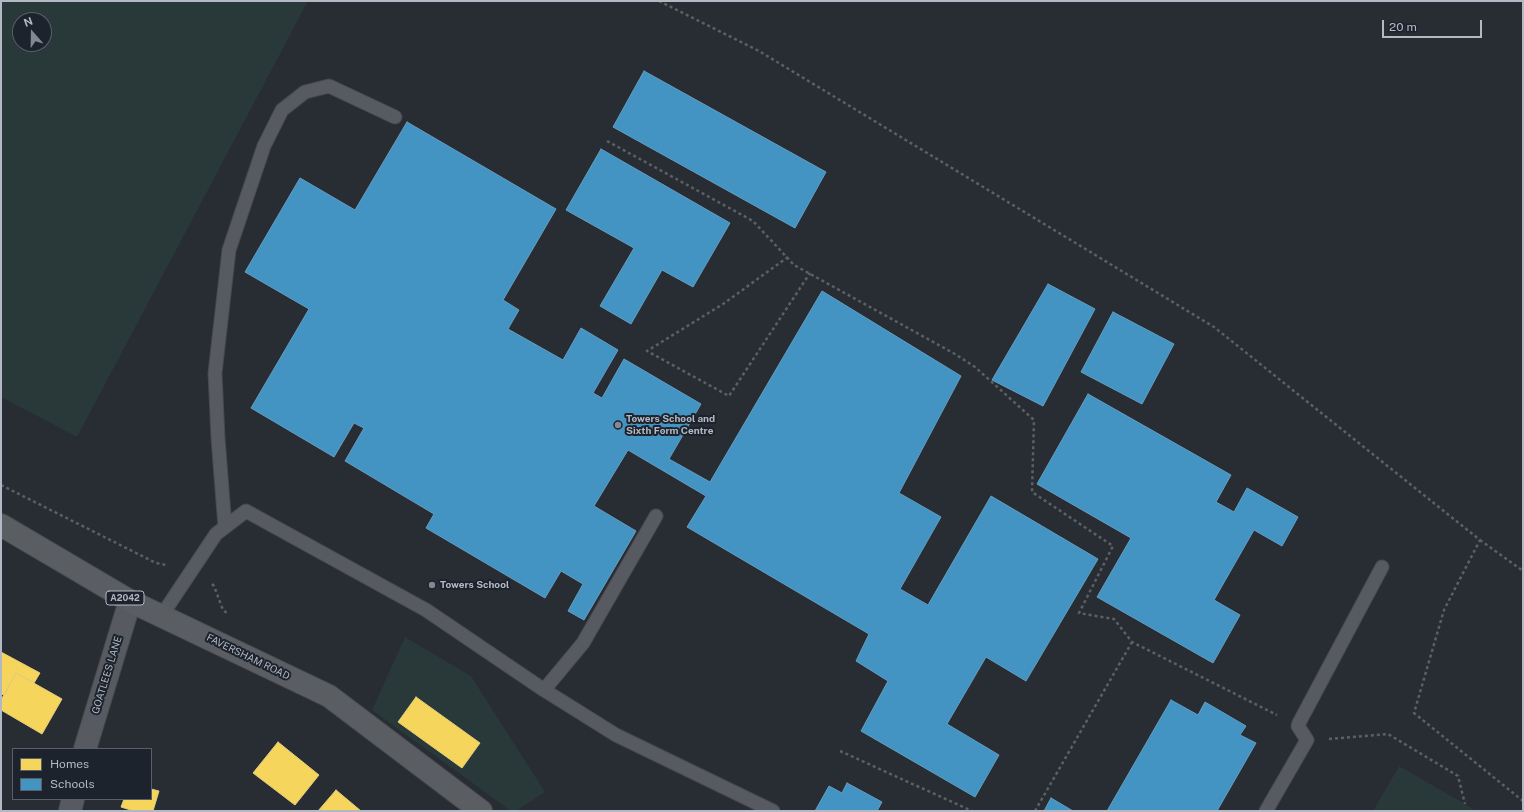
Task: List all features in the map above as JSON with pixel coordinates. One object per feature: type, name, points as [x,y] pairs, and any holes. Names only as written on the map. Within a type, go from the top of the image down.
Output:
[{"type":"main road","name":"FAVERSHAM ROAD","points":[[1,525],[130,601],[329,696],[481,811]]},
{"type":"street","name":"GOATLEES LANE","points":[[85,748],[130,601]]},
{"type":"street","points":[[70,811],[73,800]]},
{"type":"lane","points":[[225,527],[218,438],[215,373],[229,250],[264,146],[282,110],[305,92],[329,86],[395,117]]},
{"type":"lane","points":[[162,615],[216,534],[246,511],[426,610],[544,690],[616,735],[773,811]]},
{"type":"lane","points":[[544,690],[583,644],[656,516]]},
{"type":"lane","points":[[1266,811],[1307,740],[1298,726],[1382,567]]},
{"type":"path","points":[[659,1],[759,51],[1214,327],[1480,540],[1523,571]]},
{"type":"path","points":[[607,140],[753,221],[794,265],[955,354],[975,367],[1034,420],[1032,492],[1112,546],[1079,613],[1114,618],[1132,642],[1298,726]]},
{"type":"path","points":[[788,257],[723,304],[647,351],[729,396],[810,273]]},
{"type":"path","points":[[1,485],[156,563],[192,570],[214,586],[223,610],[228,615]]},
{"type":"path","points":[[1480,540],[1444,610],[1414,713],[1523,801]]},
{"type":"path","points":[[1035,811],[1132,642]]},
{"type":"path","points":[[1307,740],[1356,738],[1388,734],[1458,776],[1465,804]]},
{"type":"path","points":[[840,751],[972,811]]},
{"type":"shaded area","points":[[1,1],[308,1],[77,437],[1,397]]},
{"type":"shaded area","points":[[405,637],[471,676],[545,792],[516,811],[511,811],[372,710]],"holes":[[[416,698],[480,743],[462,767],[398,722]]]},
{"type":"shaded area","points":[[1399,766],[1465,804],[1476,811],[1373,811]]},
{"type":"building: Homes","points":[[1,652],[40,673],[34,683],[16,673],[4,695],[1,694]]},
{"type":"building: Homes","points":[[16,673],[62,699],[42,734],[1,710],[1,700]]},
{"type":"building: Homes","points":[[416,697],[480,743],[462,768],[398,722]]},
{"type":"building: Homes","points":[[278,742],[319,775],[295,805],[253,773]]},
{"type":"building: Homes","points":[[152,789],[159,791],[153,811],[134,811],[121,807],[124,800],[152,800]]},
{"type":"building: Homes","points":[[336,790],[361,811],[318,811]]},
{"type":"building: Schools","points":[[644,71],[826,172],[795,228],[613,127]]},
{"type":"building: Schools","points":[[407,122],[556,209],[503,300],[519,310],[508,329],[563,360],[581,328],[618,350],[593,393],[602,398],[624,359],[701,404],[669,459],[710,482],[822,291],[961,376],[899,493],[941,517],[900,589],[928,605],[991,496],[1098,559],[1026,681],[986,657],[947,724],[999,755],[975,797],[861,731],[888,681],[856,661],[869,634],[687,527],[706,496],[628,450],[594,506],[636,531],[584,620],[568,611],[583,584],[561,571],[545,598],[426,528],[434,514],[345,461],[364,428],[354,423],[334,457],[251,408],[309,309],[245,272],[300,178],[355,210]]},
{"type":"building: Schools","points":[[601,149],[730,223],[693,287],[662,270],[631,324],[600,306],[634,248],[566,210]]},
{"type":"building: Schools","points":[[1048,284],[1095,309],[1043,406],[992,380]]},
{"type":"building: Schools","points":[[1113,312],[1174,344],[1142,404],[1081,372]]},
{"type":"building: Schools","points":[[1088,394],[1231,475],[1216,502],[1234,512],[1247,488],[1298,517],[1282,546],[1254,530],[1214,600],[1240,615],[1213,663],[1097,597],[1131,538],[1037,484]]},
{"type":"building: Schools","points":[[1171,700],[1198,715],[1205,702],[1246,726],[1240,735],[1256,743],[1217,811],[1107,811]]},
{"type":"building: Schools","points":[[847,783],[882,802],[877,811],[815,811],[829,786],[842,793]]},
{"type":"building: Schools","points":[[1051,798],[1073,811],[1044,811]]},
{"type":"place","name":"Towers School and Sixth Form Centre","points":[[618,425]]},
{"type":"place","name":"Towers School","points":[[432,585]]}]
